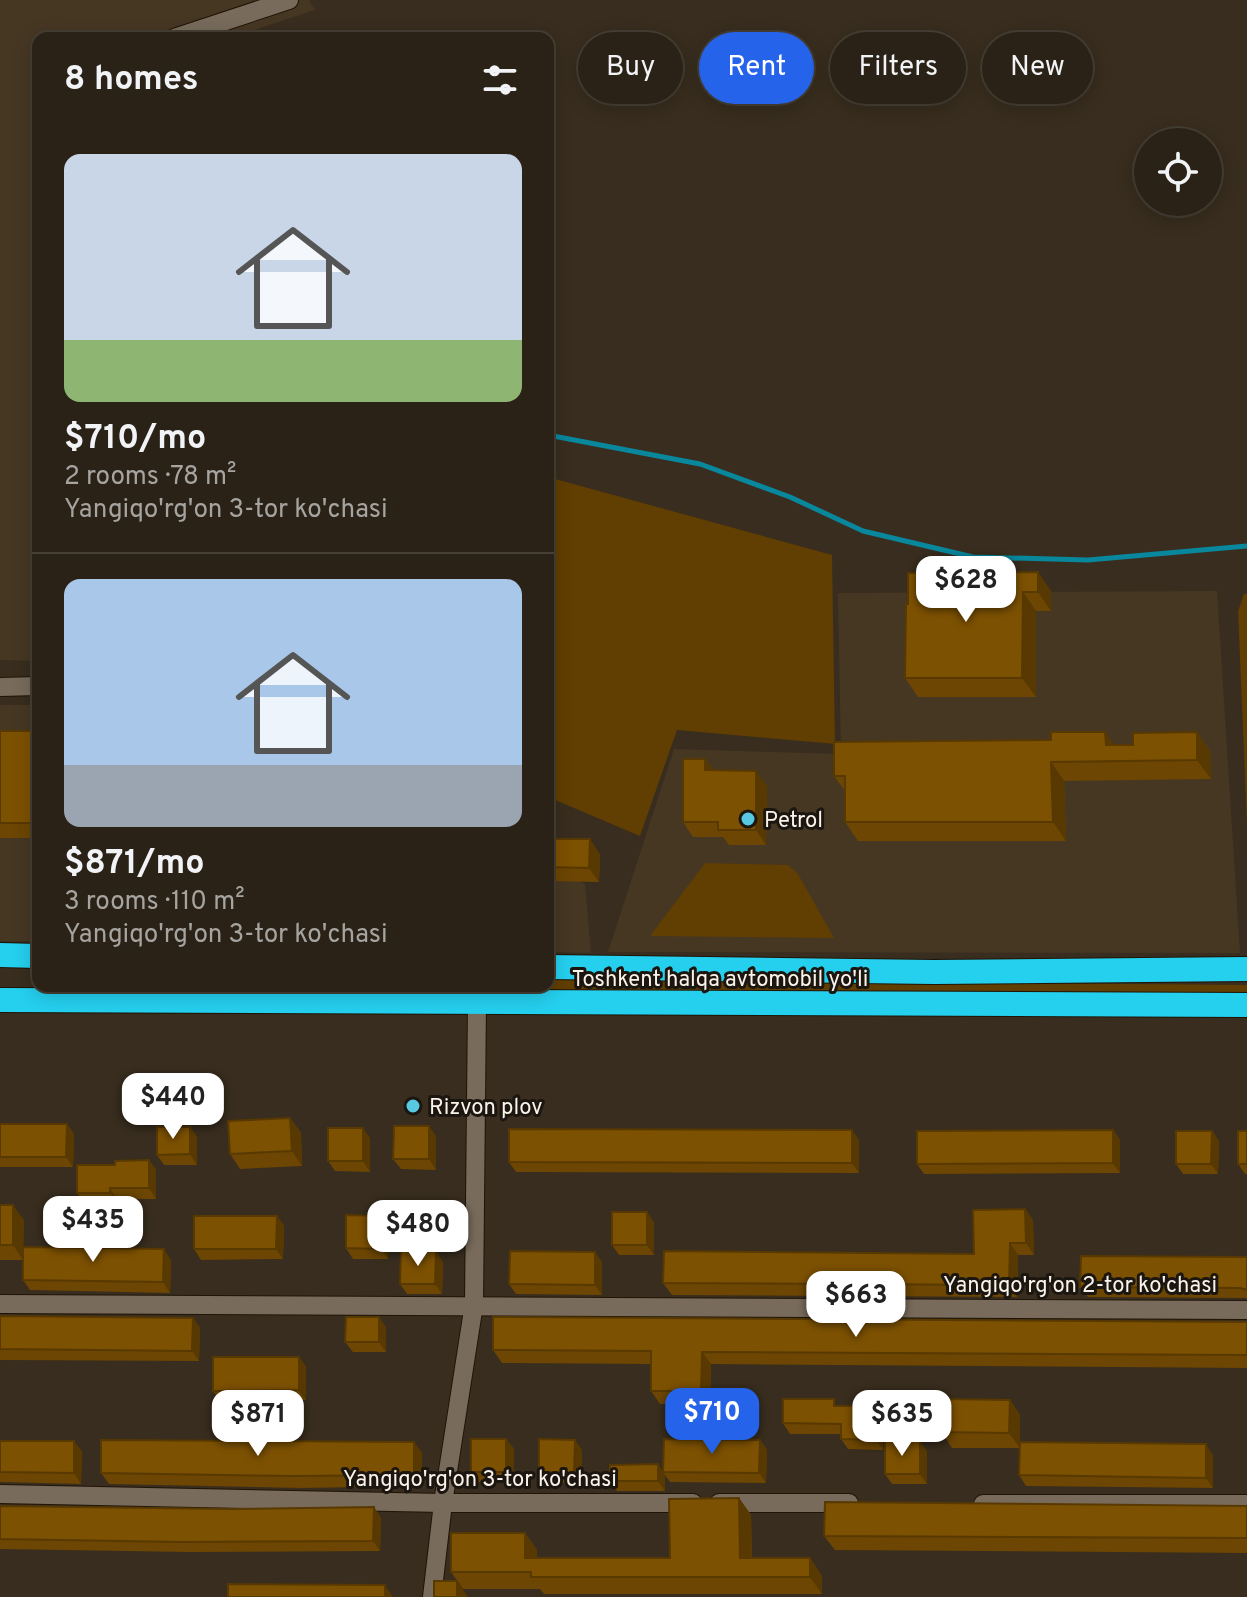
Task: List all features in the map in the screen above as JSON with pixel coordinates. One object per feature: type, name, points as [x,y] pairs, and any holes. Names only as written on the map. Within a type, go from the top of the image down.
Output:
[{"type":"highway","points":[[0,955],[32,956]]},
{"type":"highway","name":"Toshkent halqa avtomobil yo'li","points":[[554,967],[918,972],[1247,969]]},
{"type":"highway","name":"Toshkent halqa avtomobil yo'li","points":[[0,1000],[1247,1005]]},
{"type":"street","points":[[192,32],[289,0]]},
{"type":"street","points":[[0,687],[32,686]]},
{"type":"street","points":[[432,1597],[443,1503],[474,1304],[477,1003]]},
{"type":"street","name":"Yangiqo'rg'on 2-tor ko'chasi","points":[[0,1304],[1247,1310]]},
{"type":"street","name":"Yangiqo'rg'on 3-tor ko'chasi","points":[[0,1494],[443,1503],[869,1504]]},
{"type":"street","points":[[963,1504],[1247,1504]]},
{"type":"shaded area","points":[[0,0],[309,0],[315,10],[249,32],[32,32],[32,661],[0,660]]},
{"type":"shaded area","points":[[554,479],[832,555],[835,744],[677,730],[640,836],[554,800]]},
{"type":"shaded area","points":[[1217,591],[1240,953],[608,952],[674,749],[841,754],[838,593]]},
{"type":"shaded area","points":[[1244,594],[1247,594],[1247,825],[1238,611]]},
{"type":"shaded area","points":[[0,705],[32,705],[32,941],[0,941]]},
{"type":"shaded area","points":[[705,863],[788,865],[798,874],[834,938],[650,936]]},
{"type":"shaded area","points":[[554,866],[585,884],[591,953],[554,952]]},
{"type":"shaded area","points":[[554,979],[1247,985],[1247,997],[554,991]]},
{"type":"building","points":[[1038,572],[1038,592],[1023,592],[1022,678],[905,678],[908,573]]},
{"type":"building","points":[[0,731],[32,731],[32,823],[0,823]]},
{"type":"building","points":[[1051,732],[1105,732],[1106,745],[1133,745],[1133,733],[1197,732],[1197,760],[1051,762],[1053,822],[845,822],[845,776],[834,776],[834,742],[1051,740]]},
{"type":"building","points":[[683,759],[705,759],[705,770],[756,771],[756,830],[718,830],[718,822],[683,822]]},
{"type":"building","points":[[554,839],[590,839],[589,868],[554,867]]},
{"type":"building","points":[[290,1118],[292,1151],[230,1154],[228,1121]]},
{"type":"building","points":[[0,1124],[67,1124],[66,1157],[0,1157]]},
{"type":"building","points":[[394,1126],[429,1126],[429,1159],[393,1159]]},
{"type":"building","points":[[157,1127],[190,1127],[190,1154],[157,1155]]},
{"type":"building","points":[[328,1128],[363,1128],[363,1161],[328,1161]]},
{"type":"building","points":[[509,1129],[852,1130],[852,1163],[509,1162]]},
{"type":"building","points":[[1113,1130],[1113,1163],[917,1164],[917,1131]]},
{"type":"building","points":[[1176,1131],[1212,1131],[1211,1164],[1176,1164]]},
{"type":"building","points":[[1238,1131],[1247,1131],[1247,1164],[1238,1164]]},
{"type":"building","points":[[149,1160],[149,1188],[110,1188],[110,1193],[77,1193],[77,1165],[115,1165],[115,1161]]},
{"type":"building","points":[[0,1205],[13,1205],[13,1245],[0,1245]]},
{"type":"building","points":[[1025,1209],[1026,1243],[1010,1243],[1009,1285],[663,1283],[664,1251],[974,1254],[973,1210]]},
{"type":"building","points":[[612,1212],[647,1212],[647,1245],[612,1245]]},
{"type":"building","points":[[346,1215],[381,1216],[381,1249],[346,1248]]},
{"type":"building","points":[[194,1216],[277,1216],[276,1249],[194,1249]]},
{"type":"building","points":[[23,1247],[164,1249],[163,1282],[23,1280]]},
{"type":"building","points":[[401,1251],[436,1251],[435,1284],[400,1284]]},
{"type":"building","points":[[510,1251],[595,1252],[595,1285],[509,1284]]},
{"type":"building","points":[[1081,1256],[1247,1257],[1247,1290],[1080,1287]]},
{"type":"building","points":[[0,1316],[193,1318],[192,1351],[0,1349]]},
{"type":"building","points":[[346,1317],[379,1317],[379,1342],[345,1342]]},
{"type":"building","points":[[493,1317],[1247,1322],[1247,1355],[702,1352],[701,1391],[651,1391],[651,1351],[493,1350]]},
{"type":"building","points":[[213,1357],[299,1357],[299,1390],[213,1391]]},
{"type":"building","points":[[783,1399],[834,1399],[834,1406],[876,1406],[876,1440],[841,1439],[841,1424],[783,1423]]},
{"type":"building","points":[[942,1399],[1010,1400],[1009,1433],[942,1432]]},
{"type":"building","points":[[471,1439],[506,1439],[506,1472],[471,1472]]},
{"type":"building","points":[[539,1439],[575,1440],[574,1473],[539,1472]]},
{"type":"building","points":[[664,1439],[760,1440],[759,1473],[663,1472]]},
{"type":"building","points":[[101,1440],[414,1442],[414,1475],[101,1473]]},
{"type":"building","points":[[0,1441],[74,1441],[74,1473],[0,1472]]},
{"type":"building","points":[[885,1441],[920,1441],[920,1474],[885,1474]]},
{"type":"building","points":[[1020,1442],[1206,1444],[1206,1478],[1019,1475]]},
{"type":"building","points":[[658,1464],[658,1481],[610,1481],[610,1465]]},
{"type":"building","points":[[739,1498],[740,1558],[810,1558],[810,1577],[531,1577],[531,1572],[451,1572],[451,1533],[525,1533],[525,1558],[670,1558],[669,1499]]},
{"type":"building","points":[[825,1502],[1247,1506],[1247,1538],[824,1536]]},
{"type":"building","points":[[0,1506],[374,1507],[373,1541],[0,1539]]},
{"type":"building","points":[[434,1581],[457,1581],[457,1597],[434,1597]]},
{"type":"building","points":[[228,1584],[385,1585],[385,1597],[228,1597]]},
{"type":"waterway","points":[[554,436],[700,464],[790,497],[863,531],[973,557],[1088,560],[1247,546]]},
{"type":"place","name":"Petrol","points":[[748,819]]},
{"type":"place","name":"Rizvon plov","points":[[413,1106]]}]
